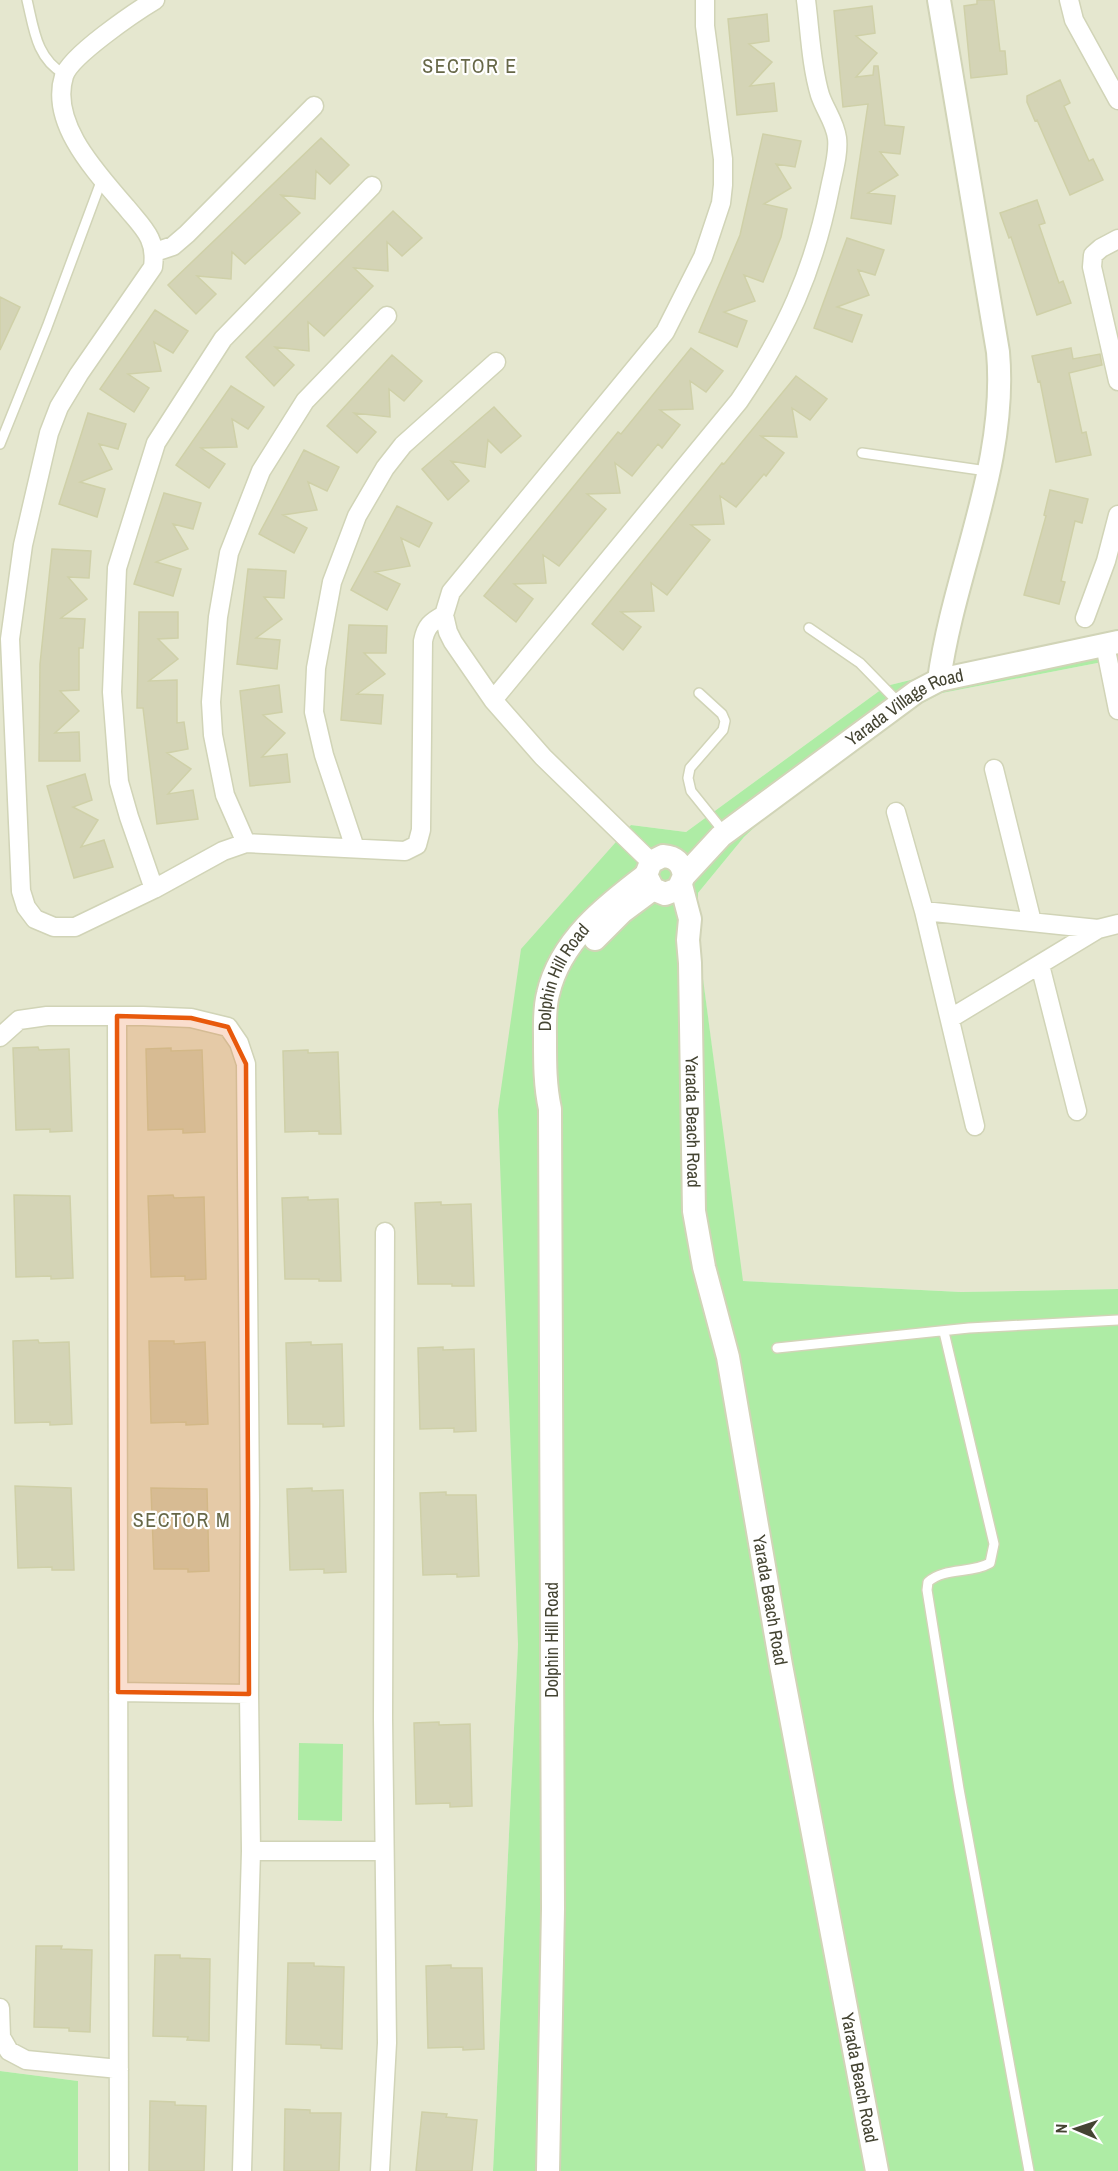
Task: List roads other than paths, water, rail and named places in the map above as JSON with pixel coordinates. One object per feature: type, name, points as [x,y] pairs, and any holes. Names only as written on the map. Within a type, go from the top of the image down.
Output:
[{"type":"street","points":[[665,877],[543,757],[493,700],[453,642],[444,615],[451,592],[665,332],[703,257],[721,203],[723,185],[723,159],[705,26],[705,0]]},
{"type":"street","points":[[493,700],[739,401],[764,364],[805,281],[822,231],[837,140],[814,70],[806,0]]},
{"type":"street","points":[[939,0],[1001,379],[999,418],[990,471],[944,644],[939,680]]},
{"type":"street","points":[[1070,0],[1074,20],[1118,100]]},
{"type":"street","points":[[143,3],[76,57],[64,74],[61,97],[67,122],[89,164],[150,236],[155,252],[153,267],[59,407],[49,434],[23,545],[10,639],[21,891],[26,907],[35,919],[54,927],[75,927],[154,889],[223,850],[246,843],[405,851],[417,845],[421,830],[423,641],[425,630],[431,622],[444,615]]},
{"type":"street","points":[[155,252],[173,246],[187,234],[314,106]]},
{"type":"street","points":[[154,889],[119,782],[112,692],[117,568],[120,556],[156,443],[224,339],[372,186]]},
{"type":"street","points":[[1118,239],[1093,255],[1092,267],[1118,381]]},
{"type":"street","points":[[246,843],[225,795],[213,735],[211,702],[219,616],[230,553],[261,471],[305,401],[387,316]]},
{"type":"street","points":[[355,848],[324,755],[314,712],[316,668],[332,582],[357,516],[385,468],[404,445],[496,362]]},
{"type":"street","points":[[1085,618],[1106,561],[1118,515]]},
{"type":"street","points":[[1111,644],[1118,710]]},
{"type":"street","name":"Yarada Village Road","points":[[665,877],[900,703],[939,680],[1111,644]]},
{"type":"street","points":[[994,769],[1032,922]]},
{"type":"street","points":[[896,812],[951,1018],[975,1126]]},
{"type":"street","name":"Yarada Beach Road","points":[[665,877],[690,919],[688,940],[694,1211],[704,1267],[728,1357],[781,1665],[877,2171]]},
{"type":"street","name":"Dolphin Hill Road","points":[[548,2171],[553,1910],[550,1109],[558,1083],[559,1007],[567,979],[579,958],[602,930],[665,877]]},
{"type":"street","points":[[924,911],[1098,929]]},
{"type":"street","points":[[951,1018],[1098,929],[1118,924]]},
{"type":"street","points":[[1040,965],[1077,1111]]},
{"type":"street","points":[[0,1037],[19,1020],[48,1016],[191,1018],[228,1027],[239,1043],[246,1064],[251,1851],[242,2171]]},
{"type":"street","points":[[117,1016],[119,2171]]},
{"type":"street","points":[[380,2171],[387,2043],[384,1851],[385,1232]]},
{"type":"street","points":[[118,1692],[249,1694]]},
{"type":"street","points":[[251,1851],[384,1851]]},
{"type":"street","points":[[0,2008],[1,2037],[9,2051],[26,2060],[119,2069]]},
{"type":"lane","points":[[27,0],[37,41],[45,60],[64,74]]},
{"type":"lane","points":[[0,446],[102,179]]},
{"type":"lane","points":[[862,453],[990,471]]},
{"type":"lane","points":[[809,628],[860,663],[900,703]]},
{"type":"lane","points":[[699,693],[722,714],[725,721],[723,729],[690,768],[688,778],[691,791],[723,834]]},
{"type":"lane","points":[[777,1348],[969,1328],[1118,1320]]},
{"type":"lane","points":[[944,1332],[994,1544],[990,1563],[979,1569],[935,1576],[928,1582],[927,1590],[959,1789],[1029,2171]]},
{"type":"district","name":"SECTOR E","points":[[470,66]]},
{"type":"district","name":"SECTOR M","points":[[182,1520]]}]
